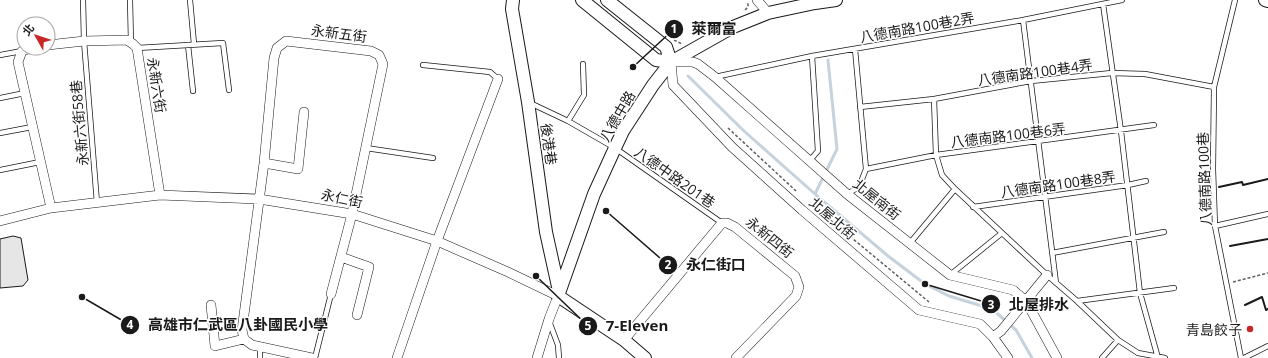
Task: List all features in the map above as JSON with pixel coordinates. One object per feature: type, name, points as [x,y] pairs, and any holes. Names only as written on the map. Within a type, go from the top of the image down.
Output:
[{"type":"street","name":"後港巷","points":[[513,0],[512,9],[528,102],[546,232],[558,294]]},
{"type":"street","points":[[582,0],[656,60],[672,62],[666,47],[607,0]]},
{"type":"street","points":[[757,0],[768,13]]},
{"type":"street","name":"八德中路","points":[[536,358],[594,194],[615,148],[623,131],[649,90],[672,62],[733,27],[768,13],[836,0]]},
{"type":"street","points":[[56,44],[84,41],[127,40],[134,45]]},
{"type":"street","name":"永新五街","points":[[244,339],[242,330],[264,163],[274,58],[277,48],[286,41],[371,52],[379,55],[383,64],[352,214],[331,294]]},
{"type":"street","name":"永新六街","points":[[134,45],[160,195]]},
{"type":"street","points":[[20,56],[18,62],[50,208]]},
{"type":"street","name":"北屋南街","points":[[672,62],[693,62],[716,77],[847,194],[950,275],[1013,290],[1026,301],[1057,358]]},
{"type":"street","name":"北屋北街","points":[[672,62],[673,85],[732,147],[819,225],[919,310],[980,324],[993,337],[1008,358]]},
{"type":"street","points":[[396,358],[437,241],[498,80]]},
{"type":"street","points":[[264,163],[298,169],[304,112]]},
{"type":"street","name":"永仁街","points":[[0,221],[50,208],[160,195],[259,199],[352,214],[437,241],[558,294],[624,340],[645,358]]},
{"type":"street","points":[[624,340],[722,223]]},
{"type":"street","name":"永新四街","points":[[722,223],[728,223],[735,227],[789,271],[795,276],[799,286],[796,296],[736,358]]},
{"type":"street","points":[[341,257],[369,268],[356,315]]},
{"type":"street","points":[[993,337],[1001,331],[1047,275]]},
{"type":"street","points":[[211,305],[215,346],[244,339],[252,345],[313,358]]},
{"type":"lane","name":"永新六街58巷","points":[[83,0],[84,41],[96,203]]},
{"type":"lane","points":[[130,0],[134,45],[191,45],[223,43],[229,90]]},
{"type":"lane","points":[[190,0],[193,91]]},
{"type":"lane","name":"八德南路100巷2弄","points":[[716,77],[812,56],[1024,20],[1122,0]]},
{"type":"lane","name":"八德南路100巷","points":[[1235,0],[1214,87],[1213,169],[1215,226],[1243,358]]},
{"type":"lane","points":[[1103,4],[1128,185],[1140,293],[1158,357]]},
{"type":"lane","points":[[1024,20],[1056,283]]},
{"type":"lane","points":[[847,194],[859,186],[866,169],[855,49]]},
{"type":"lane","points":[[0,55],[16,52]]},
{"type":"lane","points":[[811,162],[818,151],[812,56]]},
{"type":"lane","points":[[568,121],[584,95],[583,64]]},
{"type":"lane","points":[[423,65],[490,72],[498,80]]},
{"type":"lane","name":"八德南路100巷4弄","points":[[860,107],[934,99],[1031,81],[1112,73],[1145,74],[1214,87]]},
{"type":"lane","points":[[0,98],[25,93]]},
{"type":"lane","points":[[934,99],[936,155],[942,175],[955,190],[1118,340],[1138,353],[1165,358]]},
{"type":"lane","name":"八德中路201巷","points":[[528,102],[568,121],[615,148],[722,223]]},
{"type":"lane","name":"八德南路100巷6弄","points":[[866,169],[936,155],[1121,131],[1154,125]]},
{"type":"lane","points":[[0,133],[32,127]]},
{"type":"lane","points":[[366,148],[433,158]]},
{"type":"lane","points":[[0,170],[40,162]]},
{"type":"lane","name":"八德南路100巷8弄","points":[[973,207],[1128,185],[1146,181]]},
{"type":"lane","points":[[910,243],[955,190]]},
{"type":"lane","points":[[1215,226],[1268,214]]},
{"type":"lane","points":[[1052,254],[1164,232]]},
{"type":"lane","points":[[950,275],[1002,233]]},
{"type":"lane","points":[[1077,301],[1174,288]]},
{"type":"lane","points":[[313,358],[331,294]]},
{"type":"lane","points":[[549,319],[558,346],[559,358]]},
{"type":"lane","points":[[1102,358],[1118,340]]},
{"type":"lane","points":[[1243,358],[1268,346]]},
{"type":"lane","points":[[260,347],[260,358]]},
{"type":"path","points":[[728,128],[797,192]]},
{"type":"path","points":[[821,213],[934,306]]},
{"type":"path","points":[[1227,284],[1268,273]]},
{"type":"building","points":[[13,236],[21,238],[28,280],[23,286],[0,288],[0,239]]},
{"type":"waterway","points":[[815,194],[837,149],[828,60]]},
{"type":"waterway","points":[[688,76],[744,131],[888,256],[925,284],[949,296],[992,309],[1016,330],[1032,358]]},
{"type":"wall","points":[[1219,187],[1242,182],[1243,185],[1268,179]]},
{"type":"wall","points":[[1230,246],[1268,239]]},
{"type":"wall","points":[[1245,305],[1262,297],[1266,310],[1268,309]]},
{"type":"place","name":"萊爾富","points":[[633,67]]},
{"type":"place","name":"永仁街口","points":[[606,211]]},
{"type":"place","name":"7-Eleven","points":[[536,276]]},
{"type":"place","name":"北屋排水","points":[[925,284]]},
{"type":"place","name":"高雄市仁武區八卦國民小學","points":[[82,297]]},
{"type":"place","name":"青島餃子","points":[[1250,329]]}]
